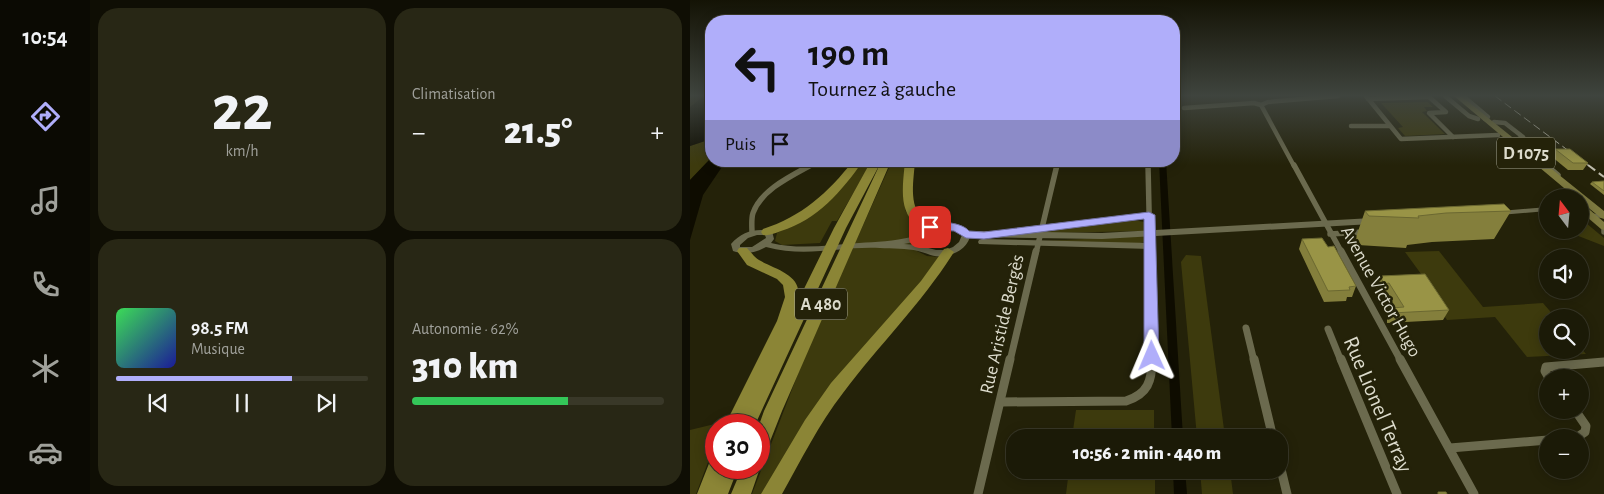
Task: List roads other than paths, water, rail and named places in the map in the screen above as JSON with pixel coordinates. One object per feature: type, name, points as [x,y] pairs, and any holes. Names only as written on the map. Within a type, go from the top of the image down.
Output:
[{"type":"highway","points":[[767,232],[791,224],[818,206],[836,190],[853,167]]},
{"type":"highway","name":"A 480","points":[[751,414],[836,236],[873,167]]},
{"type":"highway","name":"A 480","points":[[770,420],[883,167]]},
{"type":"highway","points":[[910,167],[908,202],[911,211],[923,224],[941,228]]},
{"type":"highway","points":[[771,494],[811,426],[837,388],[954,249]]},
{"type":"highway","points":[[739,414],[784,321],[792,297],[789,283],[782,276],[752,262],[743,251]]},
{"type":"highway","points":[[707,494],[713,479]]},
{"type":"highway","points":[[718,494],[724,479]]},
{"type":"highway","points":[[741,494],[747,479]]},
{"type":"main road","name":"D 1075","points":[[1486,120],[1498,135],[1560,189]]},
{"type":"main road","name":"D 1075","points":[[1486,120],[1564,182],[1570,189]]},
{"type":"main road","points":[[1539,211],[1488,216],[1539,216]]},
{"type":"main road","name":"D 1075","points":[[1589,211],[1604,216]]},
{"type":"main road","name":"D 1075","points":[[1589,212],[1604,229]]},
{"type":"main road","points":[[875,245],[928,235],[941,228],[959,228],[966,234],[1048,236],[1149,215]]},
{"type":"main road","points":[[765,244],[786,250],[875,245],[924,247],[933,253],[982,242],[1031,237],[1133,234],[1384,221]]},
{"type":"main road","points":[[767,232],[771,236],[765,244],[743,251],[736,249],[735,244],[742,237],[752,233],[767,232]]},
{"type":"main road","points":[[954,249],[965,240],[966,234]]},
{"type":"main road","points":[[924,247],[923,241],[928,235]]},
{"type":"main road","points":[[1048,236],[1150,246]]},
{"type":"street","name":"Avenue Victor Hugo","points":[[1269,119],[1474,494]]},
{"type":"street","points":[[1384,119],[1401,138],[1498,135]]},
{"type":"street","points":[[1435,119],[1453,137]]},
{"type":"street","points":[[1482,119],[1486,120]]},
{"type":"street","points":[[1350,126],[1389,126]]},
{"type":"street","points":[[752,233],[752,214],[760,201],[778,186],[807,167]]},
{"type":"street","name":"Rue Aristide Bergès","points":[[978,494],[1057,167]]},
{"type":"street","points":[[1001,402],[1126,401],[1138,397],[1150,384],[1152,374],[1148,167]]},
{"type":"street","points":[[1330,234],[1368,232]]},
{"type":"street","points":[[1246,328],[1271,429]]},
{"type":"street","name":"Rue Lionel Terray","points":[[1328,329],[1397,494]]},
{"type":"street","points":[[1546,369],[1546,367],[1604,362]]},
{"type":"street","points":[[1450,448],[1539,441]]},
{"type":"street","points":[[1283,479],[1287,494]]},
{"type":"railway","points":[[1526,119],[1589,166]]},
{"type":"railway","points":[[1588,165],[1604,177]]}]
